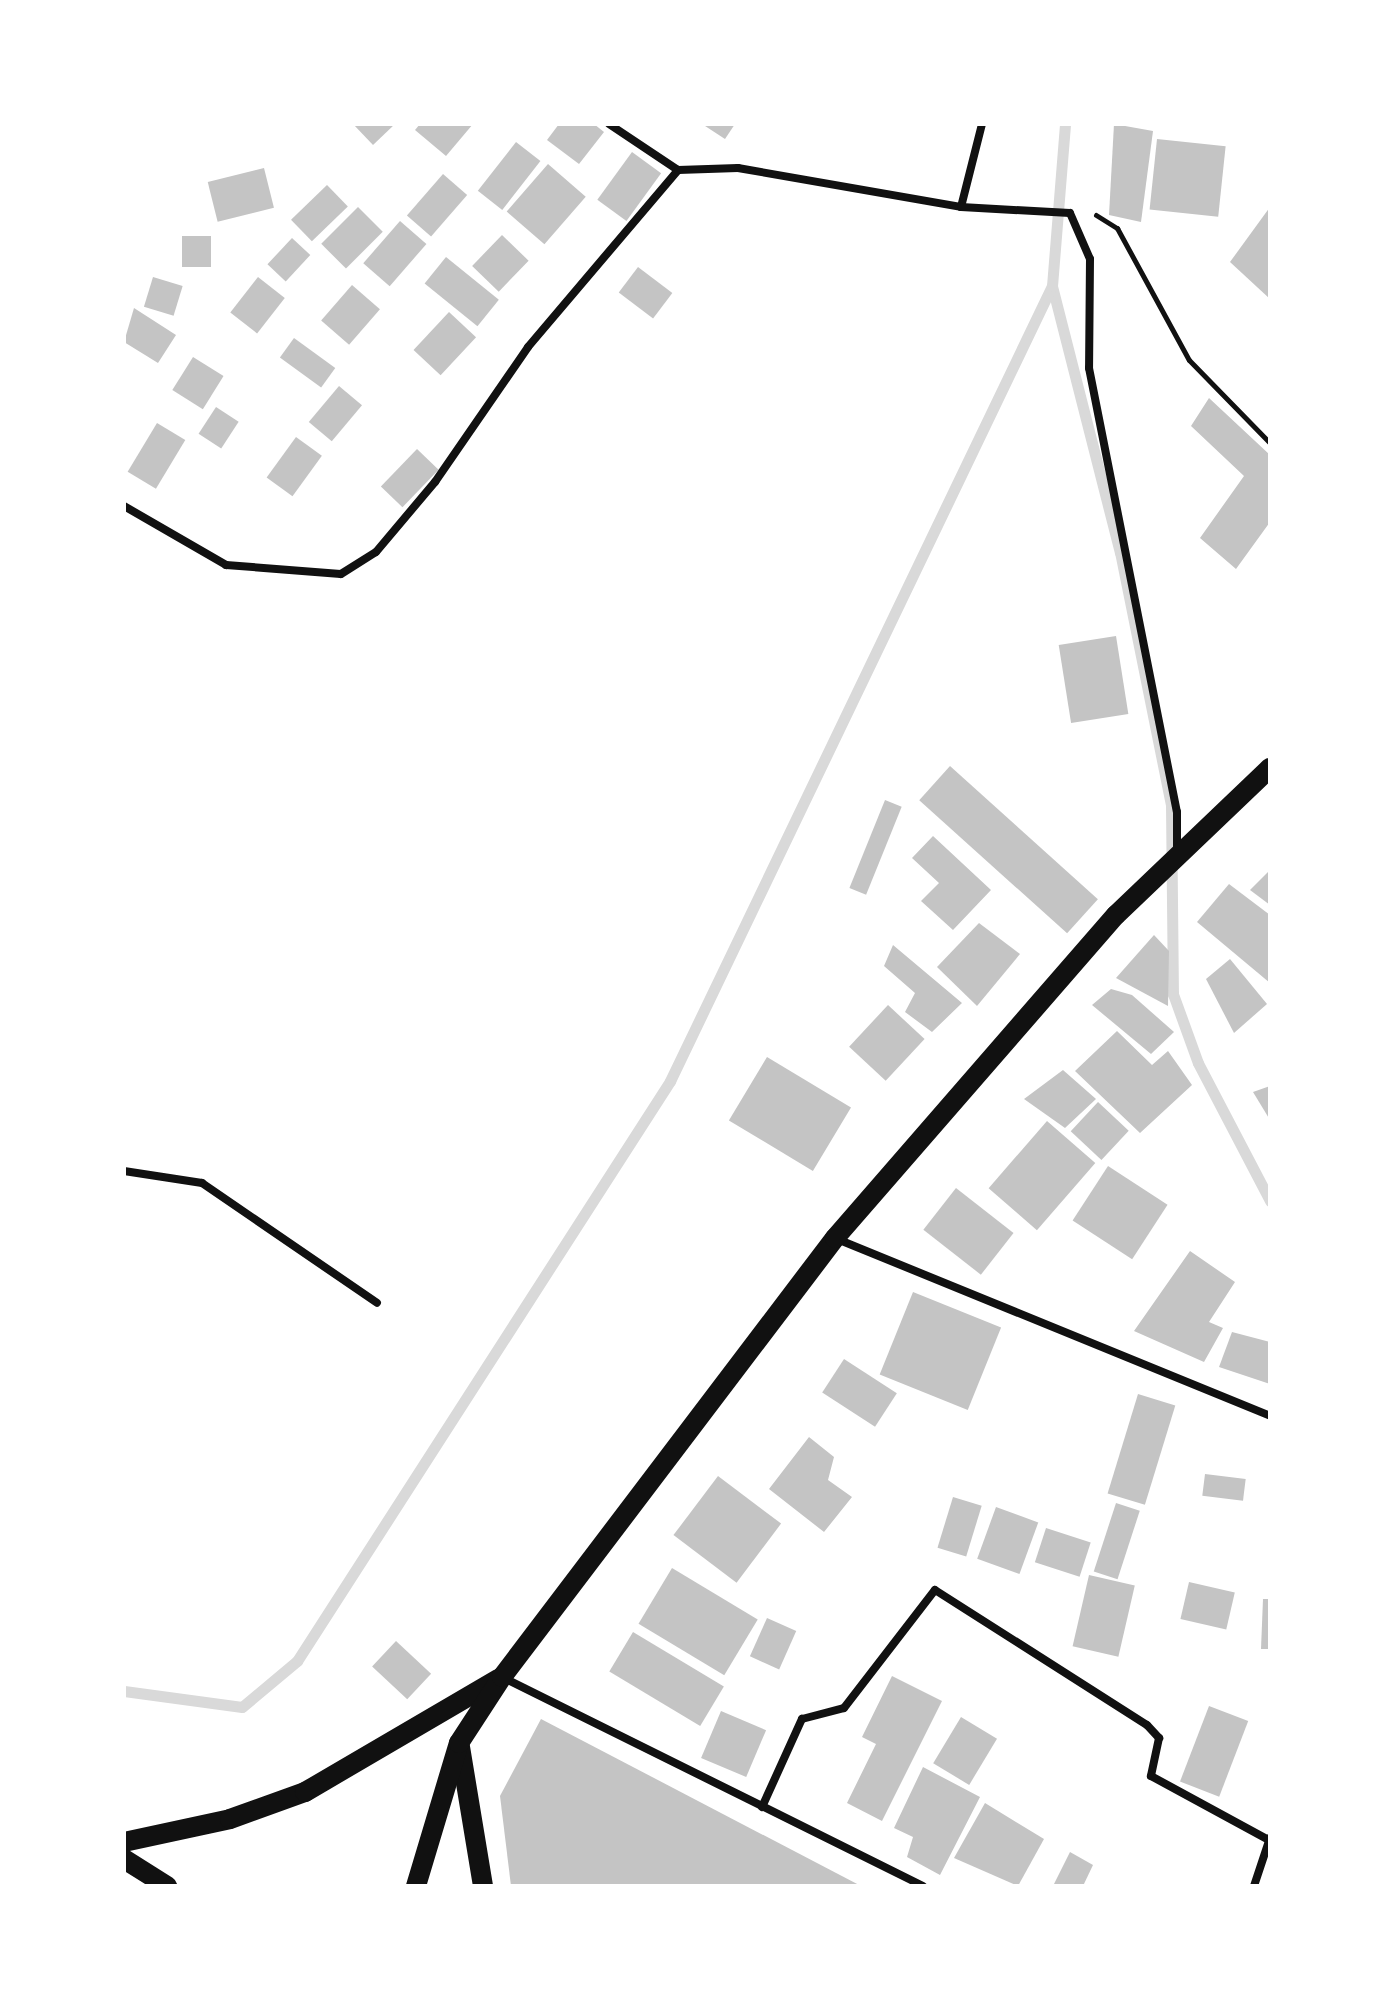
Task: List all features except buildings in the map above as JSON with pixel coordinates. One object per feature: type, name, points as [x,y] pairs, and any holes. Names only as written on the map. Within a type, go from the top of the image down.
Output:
[{"type":"main road","points":[[416,1886],[459,1743],[502,1677],[835,1238],[1116,915],[1270,768]]},
{"type":"main road","points":[[124,1842],[230,1819],[305,1792],[502,1677]]},
{"type":"main road","points":[[459,1743],[483,1886]]},
{"type":"main road","points":[[130,1863],[147,1886]]},
{"type":"main road","points":[[130,1863],[167,1886]]},
{"type":"street","points":[[609,124],[678,170],[738,168],[961,207],[1070,213],[1090,259],[1089,368],[1177,812],[1175,858]]},
{"type":"street","points":[[961,207],[982,124]]},
{"type":"street","points":[[124,506],[226,565],[341,574],[376,552],[435,482],[528,347],[678,170]]},
{"type":"street","points":[[124,1171],[202,1183],[377,1303]]},
{"type":"street","points":[[835,1238],[1270,1416]]},
{"type":"street","points":[[762,1807],[802,1719],[844,1708],[935,1590],[1147,1725],[1159,1738],[1151,1776],[1270,1839],[1254,1886]]},
{"type":"street","points":[[502,1677],[923,1886]]},
{"type":"street","points":[[899,1886],[905,1876]]},
{"type":"path","points":[[1070,213],[1085,212],[1117,228],[1189,360],[1270,443]]},
{"type":"waterway","points":[[124,1691],[242,1707],[297,1661],[670,1081],[1052,286],[1065,124]]},
{"type":"waterway","points":[[1052,286],[1120,552],[1171,805],[1173,994],[1198,1063],[1270,1201]]}]
